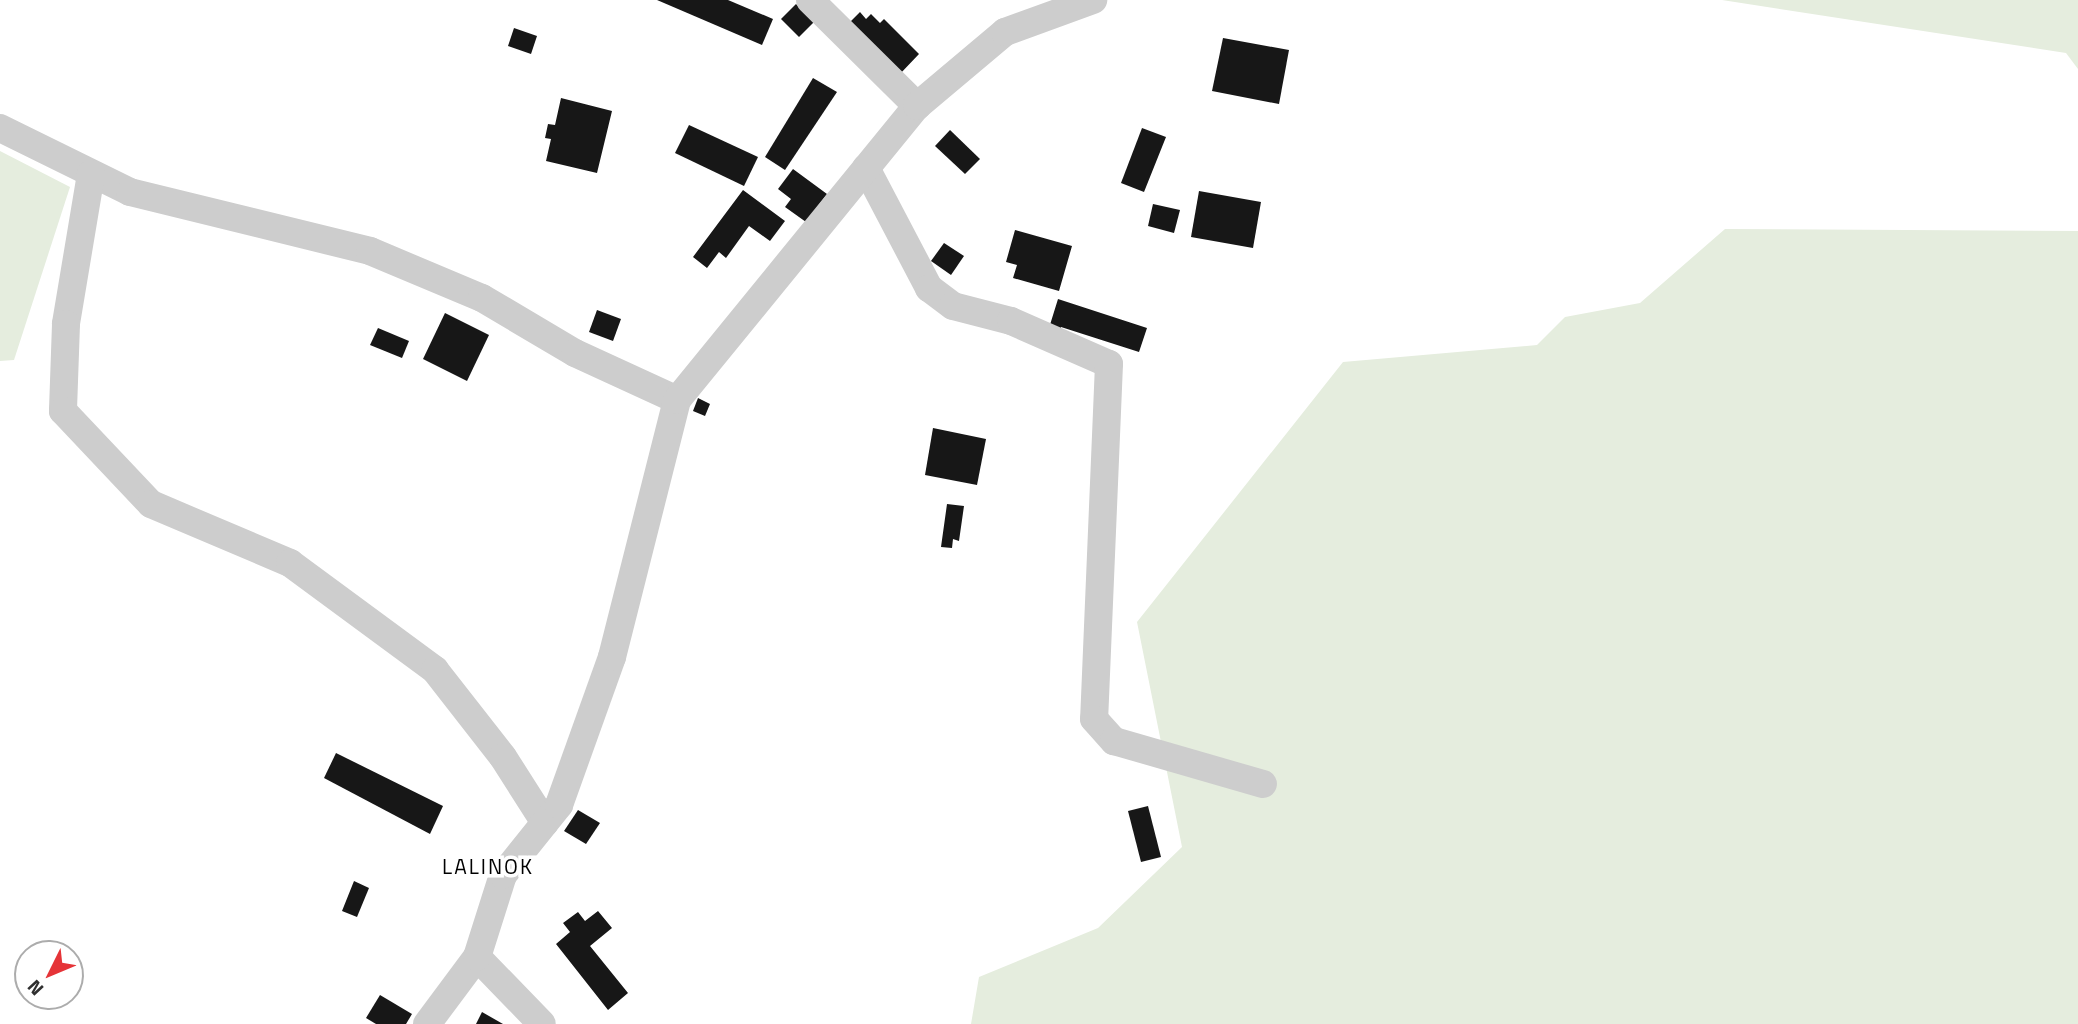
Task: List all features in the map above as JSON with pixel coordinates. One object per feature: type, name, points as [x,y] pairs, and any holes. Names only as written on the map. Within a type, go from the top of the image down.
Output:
[{"type":"street","points":[[810,0],[917,106]]},
{"type":"street","points":[[427,1024],[477,957],[503,875],[559,805],[612,657],[677,400],[917,106],[1005,32],[1093,0]]},
{"type":"street","points":[[0,128],[130,192],[370,251],[482,298],[575,353],[677,400]]},
{"type":"street","points":[[866,169],[929,288],[953,306],[1011,321],[1110,364],[1094,719],[1114,741],[1263,784]]},
{"type":"street","points":[[91,174],[65,324],[63,411],[151,504],[290,563],[435,670],[503,757],[545,823]]},
{"type":"street","points":[[477,957],[542,1024]]},
{"type":"green space","points":[[1722,0],[2078,0],[2078,69],[2066,53]]},
{"type":"green space","points":[[0,151],[70,187],[14,360],[0,361]]},
{"type":"green space","points":[[1725,229],[2078,231],[2078,1024],[971,1024],[979,977],[1098,928],[1182,847],[1137,622],[1343,362],[1537,345],[1565,317],[1640,303]]},
{"type":"building","points":[[657,0],[728,0],[773,19],[762,45]]},
{"type":"building","points":[[796,4],[814,22],[799,37],[781,19]]},
{"type":"building","points":[[860,12],[866,19],[871,14],[880,23],[884,19],[919,54],[899,75],[848,24]]},
{"type":"building","points":[[514,28],[537,36],[531,54],[508,46]]},
{"type":"building","points":[[1223,38],[1289,50],[1279,104],[1212,91]]},
{"type":"building","points":[[813,78],[837,92],[785,170],[765,157]]},
{"type":"building","points":[[561,98],[612,111],[597,173],[546,161],[551,139],[545,138],[548,124],[555,125]]},
{"type":"building","points":[[689,125],[758,157],[744,186],[675,153]]},
{"type":"building","points":[[1142,128],[1166,137],[1144,192],[1121,183]]},
{"type":"building","points":[[950,130],[980,159],[965,174],[935,146]]},
{"type":"building","points":[[793,169],[827,194],[806,222],[785,207],[791,199],[778,189]]},
{"type":"building","points":[[743,190],[785,221],[770,241],[749,226],[726,258],[719,252],[707,268],[693,257]]},
{"type":"building","points":[[1199,191],[1261,202],[1253,248],[1191,237]]},
{"type":"building","points":[[1153,204],[1180,210],[1174,233],[1148,226]]},
{"type":"building","points":[[1015,230],[1072,246],[1059,291],[1013,278],[1017,265],[1006,262]]},
{"type":"building","points":[[944,243],[964,256],[951,275],[931,261]]},
{"type":"building","points":[[1058,299],[1147,328],[1139,352],[1061,327],[1060,332],[1049,328]]},
{"type":"building","points":[[597,310],[621,319],[613,341],[589,332]]},
{"type":"building","points":[[445,313],[489,335],[467,381],[423,359]]},
{"type":"building","points":[[378,328],[409,341],[402,358],[370,345]]},
{"type":"building","points":[[698,398],[710,404],[705,416],[693,411]]},
{"type":"building","points":[[933,428],[986,439],[977,485],[925,475]]},
{"type":"building","points":[[947,504],[964,506],[959,541],[953,539],[952,548],[941,547]]},
{"type":"building","points":[[336,753],[443,806],[430,834],[324,778]]},
{"type":"building","points":[[1148,806],[1161,857],[1141,862],[1128,811]]},
{"type":"building","points":[[578,810],[600,823],[586,844],[564,831]]},
{"type":"building","points":[[354,881],[369,888],[357,917],[342,911]]},
{"type":"building","points":[[598,911],[612,928],[590,946],[628,993],[608,1010],[556,944],[570,932],[563,923],[578,912],[585,921]]},
{"type":"building","points":[[380,995],[412,1014],[406,1024],[376,1024],[366,1018]]},
{"type":"building","points":[[482,1012],[503,1024],[476,1024]]},
{"type":"district","name":"LALINOK","points":[[488,866]]}]
